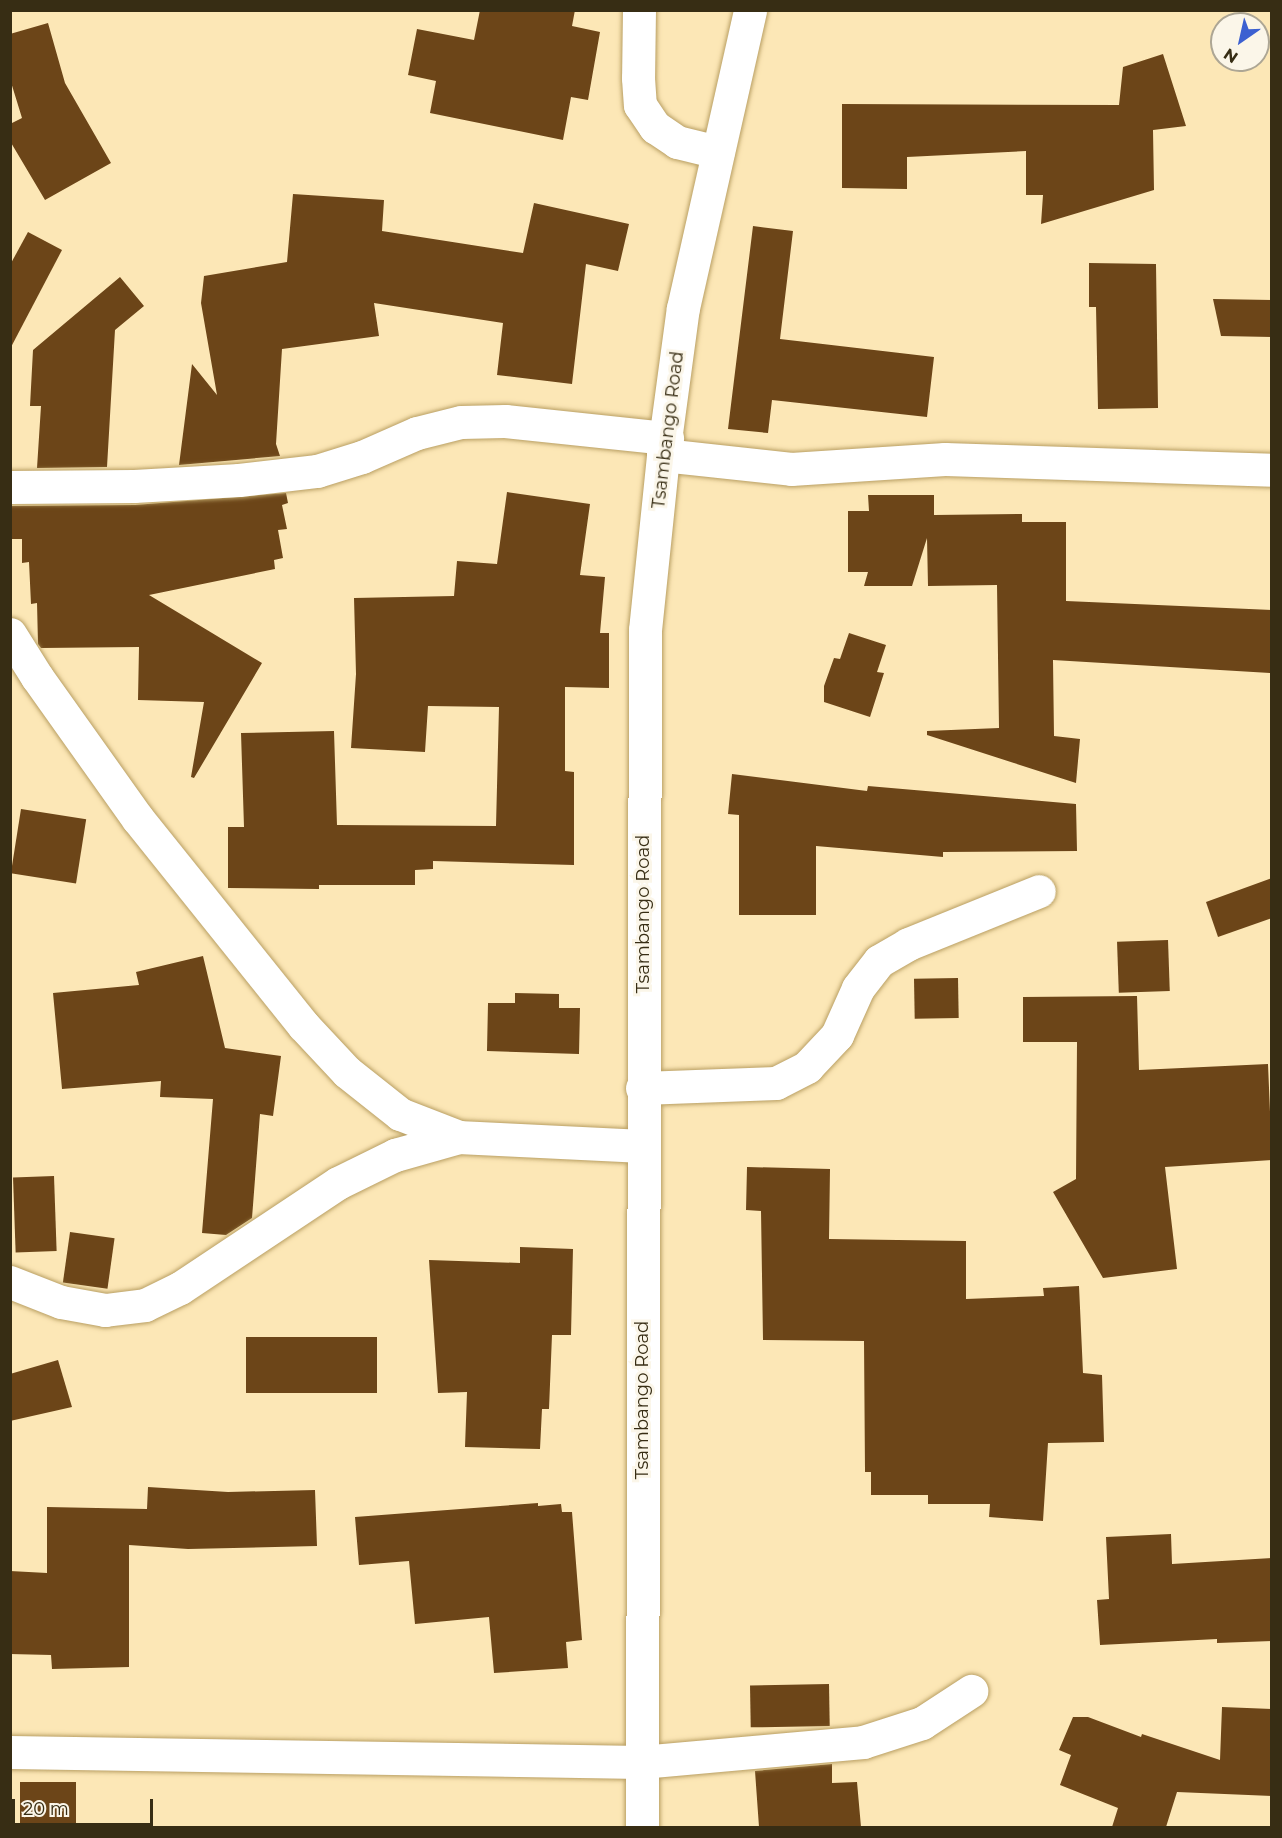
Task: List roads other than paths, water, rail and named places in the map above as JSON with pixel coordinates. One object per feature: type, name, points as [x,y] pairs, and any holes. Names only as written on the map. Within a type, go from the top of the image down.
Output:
[{"type":"street","points":[[639,10],[640,105],[655,127],[677,142],[718,152]]},
{"type":"street","name":"Tsambango Road","points":[[642,1827],[642,1088],[645,630],[683,308],[750,10]]},
{"type":"street","points":[[10,487],[192,483],[317,471],[362,457],[417,433],[461,422],[505,421],[791,469],[945,459],[1272,470]]},
{"type":"street","points":[[10,634],[36,677],[138,819],[303,1025],[347,1072],[400,1114],[459,1137]]},
{"type":"street","points":[[642,1088],[776,1083],[807,1067],[837,1035],[858,988],[879,961],[908,944],[1040,891]]},
{"type":"street","points":[[10,1282],[61,1302],[105,1310],[145,1305],[180,1288],[338,1183],[394,1155],[459,1137],[642,1146]]},
{"type":"street","points":[[10,1752],[641,1762],[863,1742],[921,1723],[971,1691]]}]
